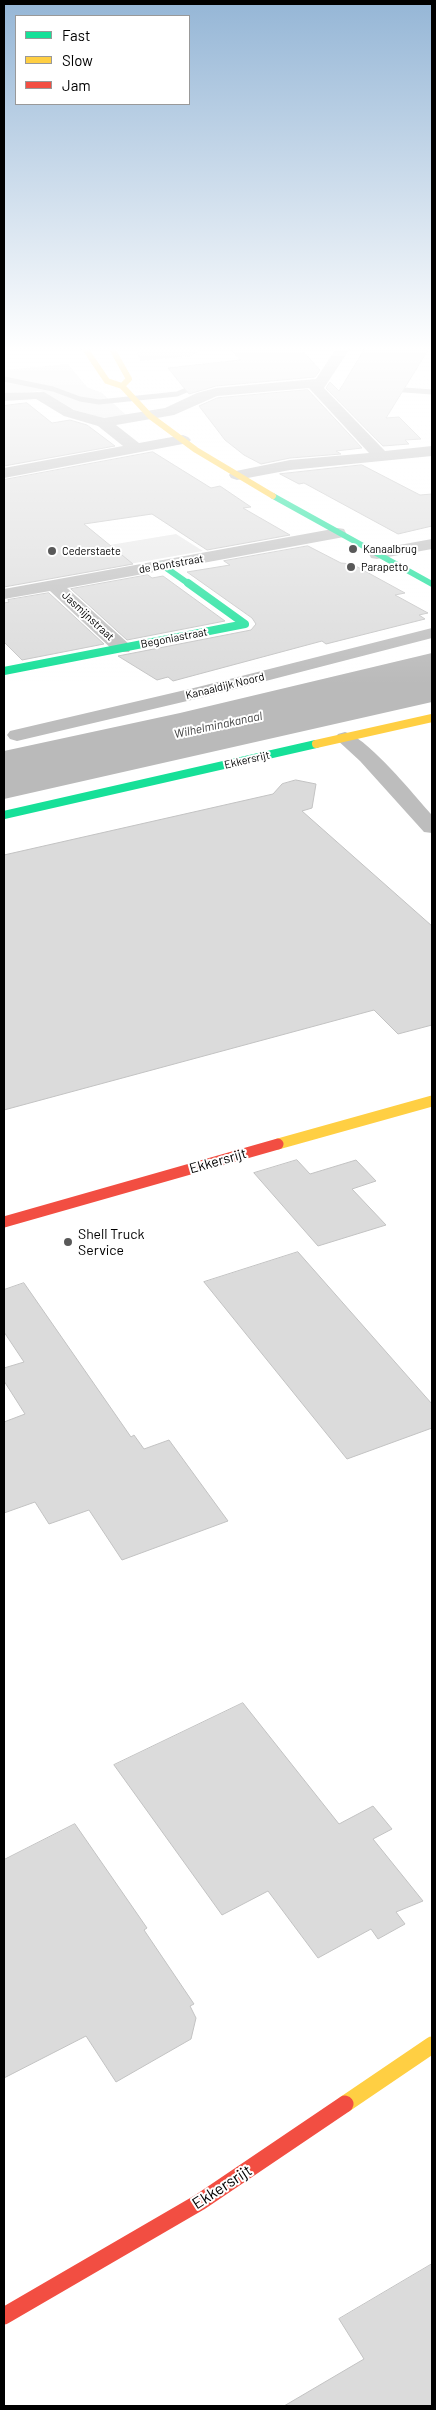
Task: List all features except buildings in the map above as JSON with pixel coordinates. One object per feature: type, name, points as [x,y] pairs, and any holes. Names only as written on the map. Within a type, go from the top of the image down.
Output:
[{"type":"street","points":[[4,473],[75,459]]},
{"type":"street","points":[[213,459],[338,533],[432,584]]},
{"type":"street","points":[[237,475],[290,465],[346,459]]},
{"type":"street","name":"de Bontstraat","points":[[4,594],[338,533]]},
{"type":"street","points":[[377,554],[432,544]]},
{"type":"street","name":"Begoniastraat","points":[[4,671],[245,624],[162,565]]},
{"type":"street","name":"Jasmijnstraat","points":[[54,585],[122,648]]},
{"type":"street","name":"Kanaaldijk Noord","points":[[17,735],[200,692],[432,633]]},
{"type":"street","name":"Ekkersrijt","points":[[4,816],[432,718]]},
{"type":"street","points":[[345,738],[367,757],[432,827]]},
{"type":"street","name":"Ekkersrijt","points":[[4,1222],[432,1101]]},
{"type":"street","name":"Ekkersrijt","points":[[4,2316],[200,2202],[432,2045]]},
{"type":"shaded area","points":[[176,534],[203,551],[10,585],[4,579],[4,573],[118,553],[110,545]]},
{"type":"water","name":"Wilhelminakanaal","points":[[432,653],[432,702],[4,799],[4,751],[180,713]]},
{"type":"traffic: fast","points":[[273,496],[432,584]]},
{"type":"traffic: fast","points":[[4,671],[245,624],[162,565]]},
{"type":"traffic: fast","points":[[4,815],[316,744]]},
{"type":"traffic: slow","points":[[212,459],[273,496]]},
{"type":"traffic: slow","points":[[316,744],[432,718]]},
{"type":"traffic: slow","points":[[278,1144],[432,1101]]},
{"type":"traffic: slow","points":[[345,2104],[432,2045]]},
{"type":"traffic: jam","points":[[4,1222],[278,1144]]},
{"type":"traffic: jam","points":[[4,2316],[200,2202],[345,2104]]},
{"type":"place","name":"Kanaalbrug","points":[[353,549]]},
{"type":"place","name":"Cederstaete","points":[[52,551]]},
{"type":"place","name":"Parapetto","points":[[351,567]]},
{"type":"place","name":"Shell Truck Service","points":[[68,1242]]}]
